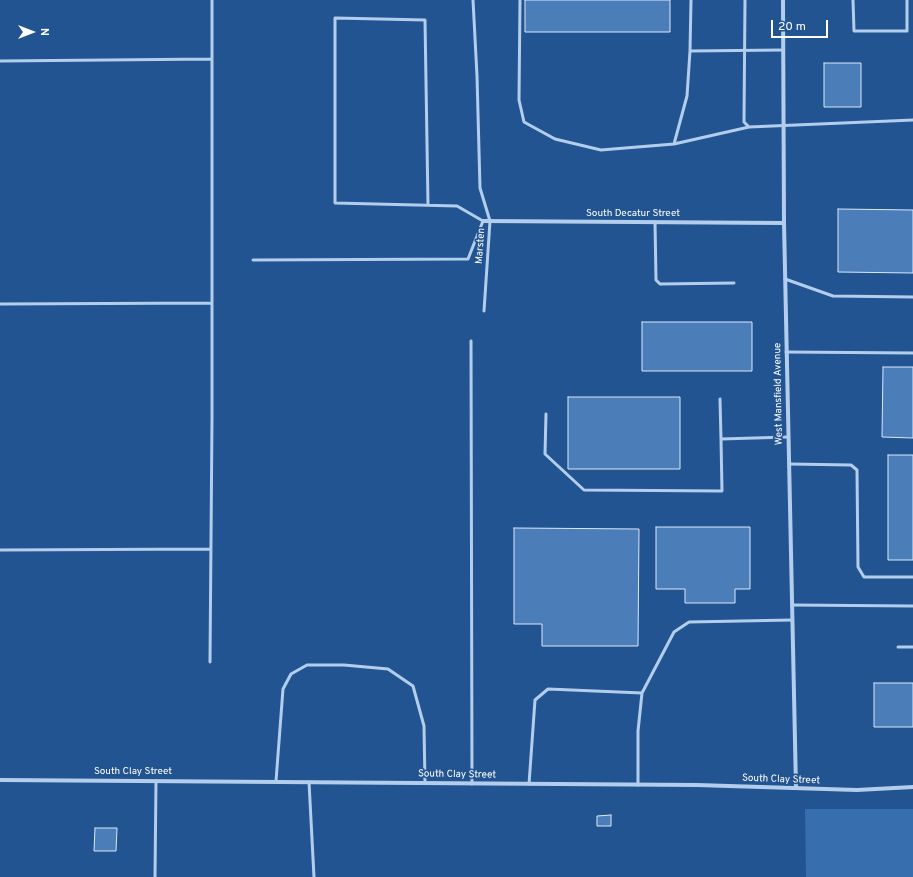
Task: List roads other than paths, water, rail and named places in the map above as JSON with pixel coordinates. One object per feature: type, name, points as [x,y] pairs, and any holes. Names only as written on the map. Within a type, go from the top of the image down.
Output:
[{"type":"street","name":"West Mansfield Avenue","points":[[783,0],[786,352],[796,788]]},
{"type":"street","name":"South Decatur Street","points":[[483,221],[784,223]]},
{"type":"street","name":"South Clay Street","points":[[0,780],[156,780],[638,785],[857,790],[913,787]]},
{"type":"lane","points":[[210,662],[212,0]]},
{"type":"lane","name":"Marsten","points":[[473,0],[480,188],[490,221],[484,310]]},
{"type":"lane","points":[[520,0],[519,100],[524,122],[555,139],[601,150],[674,144],[749,127],[913,120]]},
{"type":"lane","points":[[674,144],[687,96],[690,51],[690,0]]},
{"type":"lane","points":[[745,0],[744,122],[749,127]]},
{"type":"lane","points":[[854,0],[854,31],[907,31],[907,0]]},
{"type":"lane","points":[[253,260],[468,259],[483,221],[457,206],[335,203],[335,18],[425,20],[428,205]]},
{"type":"lane","points":[[690,51],[783,50]]},
{"type":"lane","points":[[0,60],[212,59]]},
{"type":"lane","points":[[655,222],[656,280],[660,284],[734,283]]},
{"type":"lane","points":[[785,279],[833,296],[913,298]]},
{"type":"lane","points":[[0,304],[212,303]]},
{"type":"lane","points":[[471,341],[472,784]]},
{"type":"lane","points":[[786,352],[913,353]]},
{"type":"lane","points":[[546,414],[545,454],[584,490],[722,491],[720,399]]},
{"type":"lane","points":[[721,438],[788,437]]},
{"type":"lane","points":[[789,464],[851,465],[857,470],[858,568],[864,576],[913,577]]},
{"type":"lane","points":[[0,550],[211,549]]},
{"type":"lane","points":[[792,605],[913,606]]},
{"type":"lane","points":[[638,785],[638,730],[642,693],[674,632],[689,622],[792,620]]},
{"type":"lane","points":[[898,647],[913,647]]},
{"type":"lane","points":[[276,781],[283,689],[291,674],[307,665],[344,665],[388,669],[413,686],[424,726],[425,783]]},
{"type":"lane","points":[[529,784],[535,700],[548,689],[642,693]]},
{"type":"lane","points":[[155,877],[156,780]]},
{"type":"lane","points":[[309,782],[314,877]]}]
